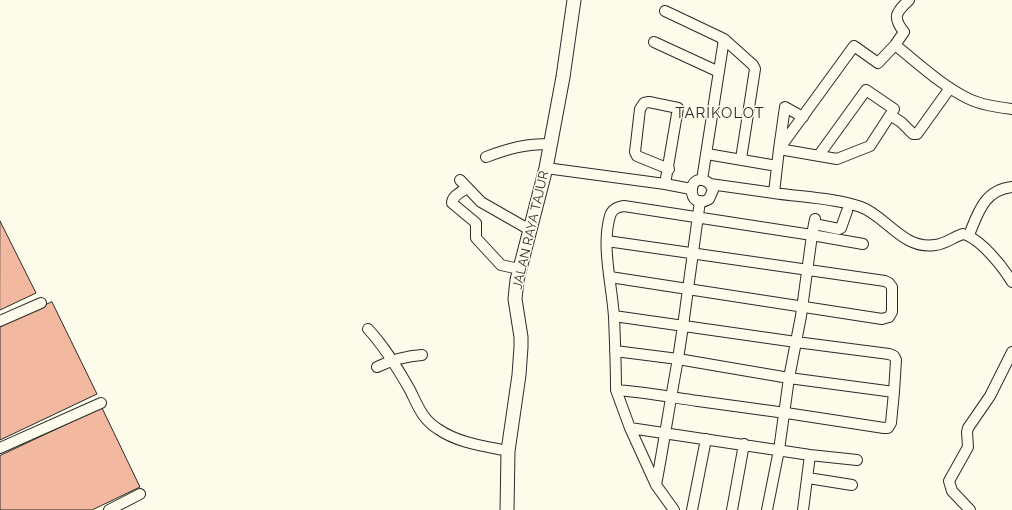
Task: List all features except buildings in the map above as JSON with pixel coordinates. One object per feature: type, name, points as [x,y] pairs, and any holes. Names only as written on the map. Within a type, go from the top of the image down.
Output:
[{"type":"main road","name":"JALAN RAYA TAJUR","points":[[506,510],[508,451],[521,347],[515,299],[519,269],[546,168],[564,77],[574,0]]},
{"type":"street","points":[[780,150],[854,46],[878,63],[895,45],[904,32],[896,18],[897,13],[909,0]]},
{"type":"street","points":[[665,11],[724,39],[753,65],[755,69],[741,159]]},
{"type":"street","points":[[724,39],[707,154],[706,182],[712,190],[711,196],[706,201],[700,201],[693,197],[691,189],[695,183],[706,182],[848,203],[864,208],[906,239],[924,245],[934,246],[948,242],[963,234],[969,235],[984,248],[1007,273],[1012,282]]},
{"type":"street","points":[[654,42],[719,72]]},
{"type":"street","points":[[895,45],[950,88],[968,99],[979,103],[1012,109]]},
{"type":"street","points":[[890,115],[901,122],[913,134],[917,134],[950,88]]},
{"type":"street","points":[[780,150],[837,159],[870,146],[894,109],[866,90],[819,155]]},
{"type":"street","points":[[665,184],[668,169],[678,108],[649,102],[644,103],[640,110],[634,152],[637,156],[668,169]]},
{"type":"street","points":[[774,193],[785,107],[803,117]]},
{"type":"street","points":[[486,157],[510,148],[531,144],[550,144]]},
{"type":"street","points":[[707,154],[777,166]]},
{"type":"street","points":[[546,168],[665,184],[691,189]]},
{"type":"street","points":[[519,269],[501,265],[489,254],[476,238],[476,223],[452,203],[452,200],[463,184],[481,202],[530,230]]},
{"type":"street","points":[[969,235],[976,214],[987,200],[997,190],[1012,187]]},
{"type":"street","points":[[656,485],[684,326],[700,201]]},
{"type":"street","points":[[674,510],[656,485],[630,428],[616,390],[614,316],[607,241],[612,211],[617,207],[624,206],[863,244]]},
{"type":"street","points":[[767,510],[779,450],[814,221],[839,229],[841,228],[847,211]]},
{"type":"street","points":[[607,241],[806,271],[885,281],[889,283],[892,288],[892,312],[889,317],[882,319],[610,277]]},
{"type":"street","points":[[0,321],[41,303]]},
{"type":"street","points":[[614,316],[889,354],[894,356],[896,360],[891,423],[888,428],[643,392],[616,390]]},
{"type":"street","points":[[368,330],[382,344],[410,390],[418,408],[426,419],[438,430],[467,442],[508,451]]},
{"type":"street","points":[[615,351],[678,359],[789,378],[894,392]]},
{"type":"street","points":[[970,510],[952,491],[949,481],[968,447],[968,428],[990,396],[1012,352]]},
{"type":"street","points":[[376,367],[404,356],[422,355]]},
{"type":"street","points":[[0,448],[101,403]]},
{"type":"street","points":[[630,428],[810,455],[858,460]]},
{"type":"street","points":[[692,510],[706,439]]},
{"type":"street","points":[[732,510],[744,444]]},
{"type":"street","points":[[804,510],[810,455]]},
{"type":"street","points":[[808,478],[852,485]]},
{"type":"street","points":[[109,510],[140,494]]},
{"type":"district","name":"TARIKOLOT","points":[[720,113]]}]
